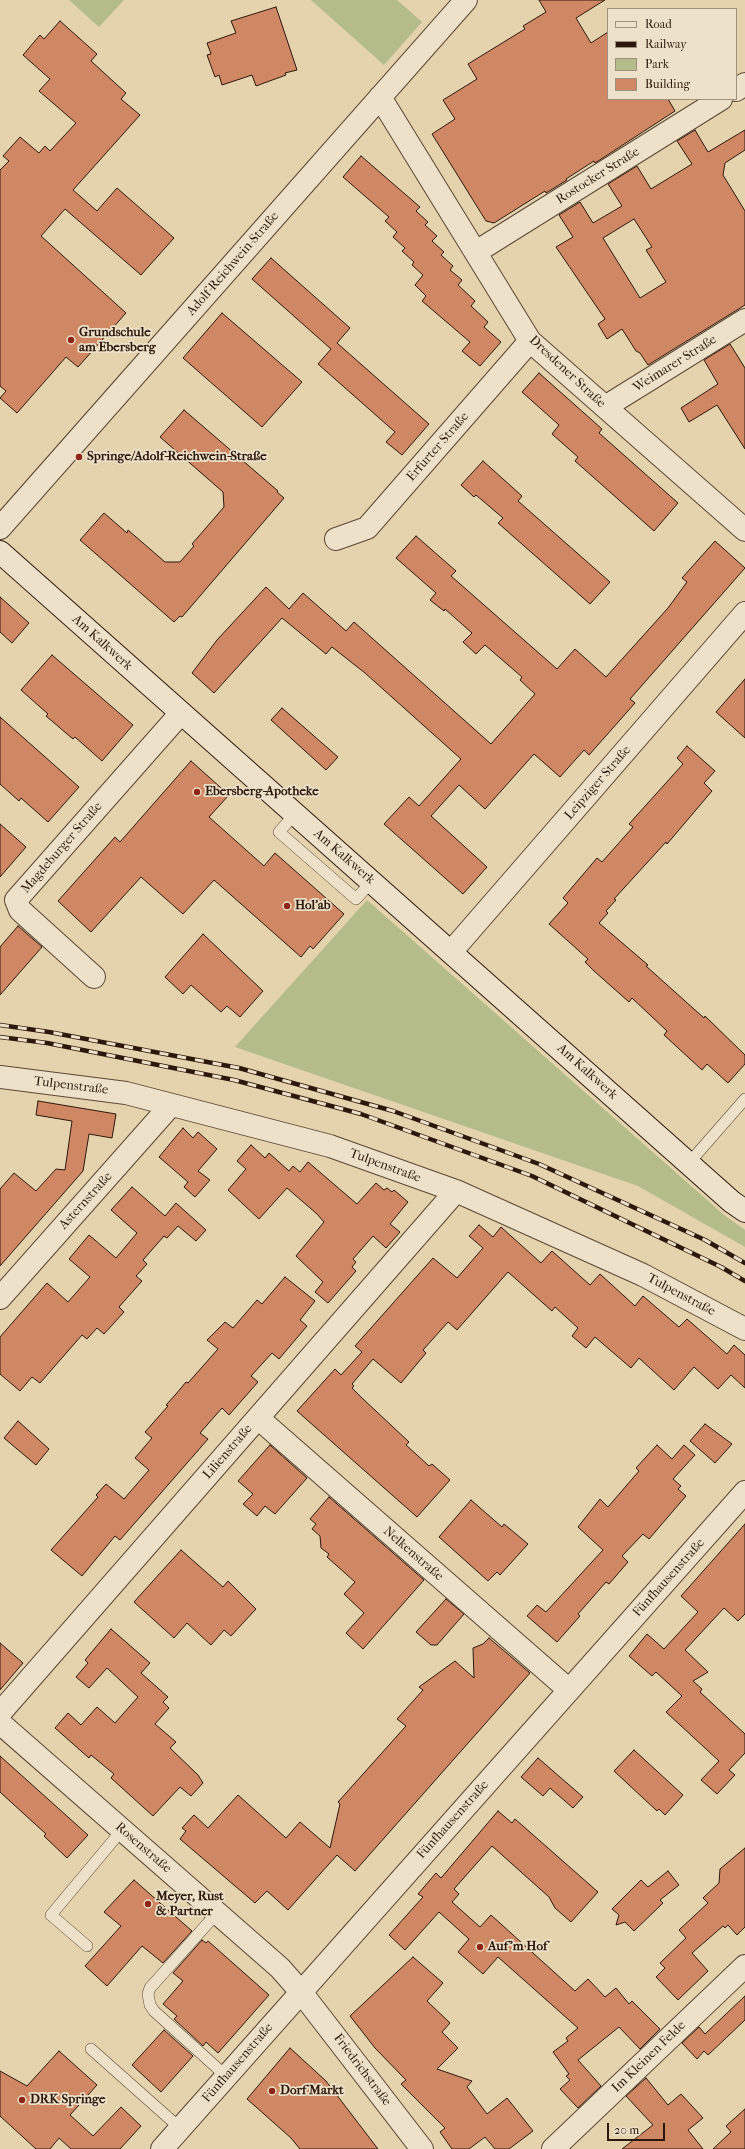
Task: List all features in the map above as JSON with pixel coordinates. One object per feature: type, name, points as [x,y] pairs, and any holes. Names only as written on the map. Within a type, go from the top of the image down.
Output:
[{"type":"street","name":"Adolf-Reichwein-Straße","points":[[0,528],[466,0]]},
{"type":"street","name":"Dresdener Straße","points":[[380,97],[530,341],[745,530]]},
{"type":"street","name":"Rostocker Straße","points":[[476,252],[719,100]]},
{"type":"street","name":"Weimarer Straße","points":[[605,407],[745,320]]},
{"type":"street","name":"Erfurter Straße","points":[[336,539],[367,528],[530,341]]},
{"type":"street","name":"Am Kalkwerk","points":[[0,552],[732,1202],[745,1211]]},
{"type":"street","name":"Leipziger Straße","points":[[451,952],[745,614]]},
{"type":"street","name":"Magdeburger Straße","points":[[94,977],[20,910],[16,900],[181,713]]},
{"type":"street","name":"Tulpenstraße","points":[[0,1077],[126,1093],[330,1146],[456,1191],[643,1275],[745,1329]]},
{"type":"street","name":"Asternstraße","points":[[0,1298],[171,1105]]},
{"type":"street","name":"Lilienstraße","points":[[0,1713],[456,1191]]},
{"type":"street","name":"Nelkenstraße","points":[[258,1418],[569,1690]]},
{"type":"street","name":"Fünfhausenstraße","points":[[162,2149],[745,1492]]},
{"type":"street","name":"Rosenstraße","points":[[0,1723],[280,1968],[301,1992]]},
{"type":"street","name":"Im Kleinen Felde","points":[[553,2149],[745,1966]]},
{"type":"street","name":"Friedrichstraße","points":[[301,1992],[422,2149]]},
{"type":"lane","points":[[689,1163],[745,1099]]},
{"type":"lane","points":[[87,1946],[51,1915],[122,1830]]},
{"type":"lane","points":[[217,1914],[150,1988],[148,1994],[150,2005],[154,2011],[226,2076]]},
{"type":"lane","points":[[91,2048],[180,2128]]},
{"type":"green space","points":[[69,0],[124,0],[99,27]]},
{"type":"green space","points":[[311,0],[397,0],[422,22],[384,65]]},
{"type":"green space","points":[[367,900],[724,1215],[745,1230],[745,1247],[638,1186],[235,1047]]},
{"type":"building","points":[[539,0],[605,0],[576,18],[591,43],[607,33],[607,100],[669,100],[675,111],[595,163],[594,161],[546,193],[545,191],[494,223],[486,221],[432,134],[455,119],[443,100],[477,79],[468,64],[525,29],[523,26],[546,12]]},
{"type":"building","points":[[276,7],[297,70],[285,73],[286,75],[256,86],[252,75],[222,85],[219,75],[215,77],[207,55],[211,54],[207,43],[236,33],[231,21]]},
{"type":"building","points":[[60,21],[97,54],[91,61],[126,93],[121,99],[140,115],[73,190],[97,211],[117,188],[174,238],[141,275],[65,209],[41,236],[126,313],[78,367],[66,357],[17,413],[0,398],[6,391],[0,386],[0,170],[9,161],[3,156],[20,137],[39,153],[45,146],[50,151],[76,123],[39,91],[50,79],[23,55],[40,35],[44,39]]},
{"type":"building","points":[[695,130],[708,152],[745,130],[745,150],[725,163],[723,175],[745,211],[745,305],[648,365],[640,353],[636,351],[622,329],[607,339],[598,324],[605,319],[556,247],[573,237],[559,215],[580,202],[593,223],[622,206],[608,184],[637,166],[651,189],[692,164],[677,141]],"holes":[[[634,219],[652,247],[646,250],[666,282],[640,298],[603,238]]]},
{"type":"building","points":[[361,156],[420,207],[416,211],[428,222],[425,225],[437,236],[432,241],[444,252],[441,255],[453,266],[450,270],[462,280],[458,285],[475,301],[471,306],[488,322],[484,327],[501,342],[480,366],[462,351],[470,342],[422,301],[426,296],[415,285],[423,275],[412,265],[414,262],[402,251],[405,248],[393,237],[397,232],[385,221],[389,217],[343,177]]},
{"type":"building","points":[[271,258],[350,328],[337,343],[429,424],[402,455],[386,442],[395,432],[318,364],[331,349],[252,279]]},
{"type":"building","points":[[222,313],[302,382],[262,427],[183,358]]},
{"type":"building","points":[[730,344],[745,368],[745,449],[717,405],[689,422],[681,408],[718,384],[704,360]]},
{"type":"building","points":[[539,373],[602,429],[599,433],[678,503],[654,531],[575,461],[578,457],[552,434],[559,425],[522,392]]},
{"type":"building","points":[[184,410],[278,491],[277,492],[284,498],[182,617],[180,616],[174,622],[80,540],[104,513],[127,533],[128,530],[165,562],[180,562],[194,546],[192,544],[224,507],[223,492],[160,437]]},
{"type":"building","points":[[483,461],[522,496],[518,501],[610,582],[590,604],[498,523],[503,518],[476,495],[474,497],[461,485]]},
{"type":"building","points":[[416,536],[456,571],[451,576],[557,669],[575,649],[606,677],[668,608],[687,582],[682,578],[715,541],[745,568],[630,699],[635,703],[589,755],[584,750],[560,777],[534,754],[485,809],[459,785],[431,816],[487,867],[463,894],[384,824],[409,797],[419,806],[461,759],[365,673],[332,647],[326,654],[282,618],[214,693],[192,673],[217,640],[266,587],[289,609],[303,593],[346,631],[354,622],[491,744],[535,694],[520,680],[522,677],[485,645],[476,654],[463,642],[472,633],[445,609],[444,611],[430,600],[436,593],[396,558]]},
{"type":"building","points":[[0,597],[29,623],[12,643],[0,632]]},
{"type":"building","points":[[52,655],[133,725],[102,761],[75,737],[73,739],[46,716],[48,714],[21,690]]},
{"type":"building","points":[[745,679],[745,738],[716,712]]},
{"type":"building","points":[[282,708],[338,757],[326,770],[271,720]]},
{"type":"building","points":[[0,717],[79,787],[48,822],[21,798],[19,801],[0,784]]},
{"type":"building","points":[[687,746],[715,771],[704,783],[712,791],[667,844],[666,842],[614,899],[616,900],[606,911],[608,913],[599,923],[648,965],[646,966],[704,1018],[705,1016],[745,1055],[745,1064],[728,1083],[707,1064],[702,1070],[664,1035],[667,1031],[632,998],[629,1002],[594,971],[585,962],[588,959],[549,924],[568,903],[563,898],[597,858],[602,862],[633,827],[629,824],[683,764],[677,758]]},
{"type":"building","points":[[191,761],[229,795],[209,817],[264,866],[275,853],[344,914],[313,949],[310,946],[301,957],[214,880],[183,914],[141,877],[91,932],[58,901],[115,837],[120,842]]},
{"type":"building","points":[[0,824],[26,847],[0,877]]},
{"type":"building","points":[[18,926],[42,947],[0,995],[0,947]]},
{"type":"building","points":[[203,934],[263,991],[240,1017],[227,1006],[221,1012],[191,985],[183,994],[165,977]]},
{"type":"building","points":[[38,1101],[116,1114],[112,1138],[89,1134],[83,1171],[0,1266],[0,1189],[14,1173],[36,1191],[56,1169],[65,1170],[72,1121],[36,1115]]},
{"type":"building","points":[[183,1128],[193,1138],[198,1132],[217,1149],[198,1171],[210,1180],[195,1197],[184,1187],[188,1182],[159,1157]]},
{"type":"building","points":[[251,1145],[265,1158],[269,1153],[289,1171],[293,1166],[300,1172],[308,1162],[357,1204],[376,1183],[384,1190],[387,1188],[392,1192],[394,1190],[408,1202],[390,1224],[400,1232],[386,1248],[373,1236],[353,1259],[356,1262],[352,1267],[356,1271],[328,1303],[315,1292],[323,1282],[296,1256],[324,1222],[317,1214],[287,1188],[259,1219],[228,1190],[246,1169],[237,1161]]},
{"type":"building","points":[[132,1187],[165,1216],[176,1203],[206,1230],[196,1241],[178,1226],[167,1238],[164,1236],[143,1260],[147,1264],[136,1276],[142,1281],[119,1307],[124,1312],[104,1334],[97,1328],[87,1339],[82,1335],[40,1383],[32,1377],[20,1391],[0,1374],[0,1337],[47,1283],[68,1302],[90,1277],[69,1259],[89,1235],[116,1258],[137,1233],[111,1210]]},
{"type":"building","points":[[479,1225],[493,1237],[501,1227],[541,1263],[552,1251],[590,1285],[600,1274],[635,1306],[643,1296],[679,1327],[687,1319],[727,1354],[734,1345],[745,1355],[745,1388],[731,1375],[718,1389],[694,1367],[674,1390],[639,1358],[631,1368],[595,1337],[586,1348],[572,1336],[578,1328],[555,1307],[552,1311],[508,1272],[457,1330],[448,1322],[423,1350],[426,1353],[401,1383],[373,1359],[352,1384],[354,1386],[352,1388],[409,1442],[406,1445],[429,1466],[432,1464],[450,1480],[417,1517],[297,1411],[335,1369],[341,1375],[362,1352],[355,1346],[433,1258],[457,1278],[483,1248],[469,1236]]},
{"type":"building","points":[[285,1277],[315,1301],[300,1320],[307,1326],[279,1359],[272,1353],[251,1376],[258,1382],[229,1415],[222,1408],[200,1433],[208,1439],[120,1540],[115,1536],[82,1576],[51,1550],[98,1497],[96,1495],[106,1484],[124,1499],[149,1470],[135,1458],[152,1438],[145,1432],[168,1406],[166,1405],[186,1382],[188,1383],[218,1349],[207,1340],[225,1322],[233,1328],[257,1300],[262,1304]]},
{"type":"building","points":[[18,1421],[49,1449],[36,1465],[4,1438]]},
{"type":"building","points":[[705,1424],[732,1444],[715,1463],[690,1441]]},
{"type":"building","points":[[270,1445],[307,1478],[275,1514],[265,1506],[257,1516],[243,1504],[253,1494],[238,1481]]},
{"type":"building","points":[[657,1445],[672,1459],[684,1445],[695,1455],[673,1479],[681,1486],[678,1489],[686,1496],[649,1539],[643,1534],[622,1556],[628,1562],[609,1584],[606,1582],[578,1614],[580,1616],[557,1642],[527,1616],[537,1605],[546,1612],[603,1550],[578,1527],[600,1499],[608,1507],[639,1471],[636,1468]]},
{"type":"building","points":[[329,1497],[424,1580],[363,1649],[346,1633],[364,1613],[344,1594],[355,1582],[327,1557],[329,1554],[321,1548],[320,1536],[312,1529],[316,1524],[310,1519]]},
{"type":"building","points":[[471,1500],[502,1527],[504,1524],[528,1544],[500,1575],[497,1572],[488,1581],[439,1537]]},
{"type":"building","points":[[745,1524],[745,1614],[738,1621],[724,1608],[685,1650],[708,1672],[693,1681],[702,1689],[700,1692],[745,1734],[745,1753],[729,1770],[735,1775],[717,1794],[701,1780],[719,1761],[666,1712],[682,1696],[656,1672],[652,1676],[629,1656],[647,1634],[664,1649],[698,1612],[681,1596]]},
{"type":"building","points":[[181,1550],[223,1587],[228,1581],[256,1609],[231,1636],[224,1630],[211,1645],[187,1623],[174,1638],[134,1602]]},
{"type":"building","points":[[446,1599],[464,1614],[437,1645],[431,1645],[416,1632]]},
{"type":"building","points":[[111,1629],[150,1663],[141,1673],[168,1697],[163,1702],[169,1708],[155,1724],[176,1742],[170,1748],[198,1775],[203,1783],[191,1796],[180,1787],[153,1816],[111,1778],[114,1774],[91,1755],[89,1758],[55,1728],[68,1713],[81,1725],[97,1707],[115,1723],[138,1697],[107,1668],[89,1688],[76,1677],[88,1663],[85,1660]]},
{"type":"building","points":[[489,1638],[530,1673],[355,1871],[337,1855],[288,1910],[267,1891],[255,1903],[180,1839],[186,1831],[182,1828],[194,1815],[208,1828],[238,1795],[286,1838],[300,1822],[330,1848],[340,1804],[338,1802],[406,1726],[397,1719],[423,1690],[419,1687],[455,1661],[474,1678],[473,1648],[483,1644]]},
{"type":"building","points":[[0,1643],[23,1663],[0,1690]]},
{"type":"building","points":[[634,1750],[683,1795],[665,1815],[659,1809],[657,1811],[614,1771]]},
{"type":"building","points":[[0,1756],[88,1835],[67,1858],[44,1836],[46,1834],[0,1792]]},
{"type":"building","points":[[538,1758],[583,1797],[573,1808],[550,1788],[543,1796],[521,1777]]},
{"type":"building","points":[[498,1811],[512,1823],[515,1819],[598,1892],[571,1922],[555,1908],[549,1897],[492,1846],[454,1889],[459,1894],[452,1902],[480,1927],[491,1915],[575,1991],[588,1979],[605,1997],[616,1988],[629,2004],[632,2001],[660,2029],[640,2049],[619,2027],[578,2060],[601,2086],[578,2108],[560,2089],[570,2080],[566,2076],[569,2074],[553,2052],[568,2041],[566,2038],[578,2028],[498,1957],[483,1974],[458,1952],[469,1939],[439,1912],[405,1950],[389,1935],[423,1897],[418,1894],[436,1873],[441,1878]]},
{"type":"building","points":[[745,1848],[745,1927],[737,1935],[728,1925],[725,1928],[723,1926],[692,1953],[708,1971],[678,2000],[656,1977],[665,1968],[660,1963],[686,1938],[679,1930],[708,1903],[703,1898],[719,1883],[720,1869]]},
{"type":"building","points":[[668,1871],[679,1885],[660,1900],[663,1903],[634,1931],[625,1922],[616,1925],[619,1915],[612,1909],[641,1880],[648,1887]]},
{"type":"building","points":[[134,1880],[192,1931],[163,1963],[142,1946],[107,1986],[85,1966],[121,1926],[104,1912]]},
{"type":"building","points":[[202,1940],[206,1943],[208,1941],[269,1995],[218,2053],[206,2042],[203,2046],[174,2019],[177,2016],[163,2004],[183,1981],[173,1973]]},
{"type":"building","points":[[413,1957],[443,1983],[427,2001],[450,2023],[442,2032],[458,2048],[437,2069],[472,2081],[467,2087],[487,2114],[507,2098],[533,2131],[509,2149],[495,2149],[485,2137],[469,2149],[452,2149],[440,2132],[445,2128],[401,2084],[406,2080],[375,2048],[350,2016]]},
{"type":"building","points":[[745,1996],[745,2020],[708,2055],[704,2051],[697,2059],[682,2043],[699,2027],[705,2034]]},
{"type":"building","points":[[164,2030],[193,2056],[161,2092],[132,2065]]},
{"type":"building","points":[[290,2048],[326,2081],[378,2149],[300,2149],[291,2138],[247,2099]]},
{"type":"building","name":"DRK Springe","points":[[59,2051],[97,2085],[70,2115],[93,2136],[121,2107],[141,2126],[120,2149],[71,2149],[59,2138],[50,2149],[36,2149],[0,2116],[0,2071],[27,2086]]},
{"type":"building","points":[[646,2078],[668,2105],[681,2094],[703,2118],[688,2130],[703,2149],[622,2149],[653,2125],[626,2096]]},
{"type":"building","points":[[745,2109],[745,2149],[713,2149],[731,2132],[726,2126]]},
{"type":"railway","points":[[0,1025],[49,1032],[239,1068],[393,1111],[539,1164],[705,1240],[745,1263]]},
{"type":"railway","points":[[0,1037],[47,1043],[234,1080],[361,1114],[532,1176],[721,1267],[745,1281]]},
{"type":"place","name":"Grundschule am Ebersberg","points":[[71,340]]},
{"type":"place","name":"Springe/Adolf-Reichwein-Straße","points":[[79,457]]},
{"type":"place","name":"Ebersberg-Apotheke","points":[[197,792]]},
{"type":"place","name":"Hol'ab","points":[[287,906]]},
{"type":"place","name":"Meyer, Rust & Partner","points":[[148,1904]]},
{"type":"place","name":"Auf'm Hof","points":[[480,1947]]},
{"type":"place","name":"Dorf Markt","points":[[272,2091]]},
{"type":"place","name":"DRK Springe","points":[[22,2100]]}]
